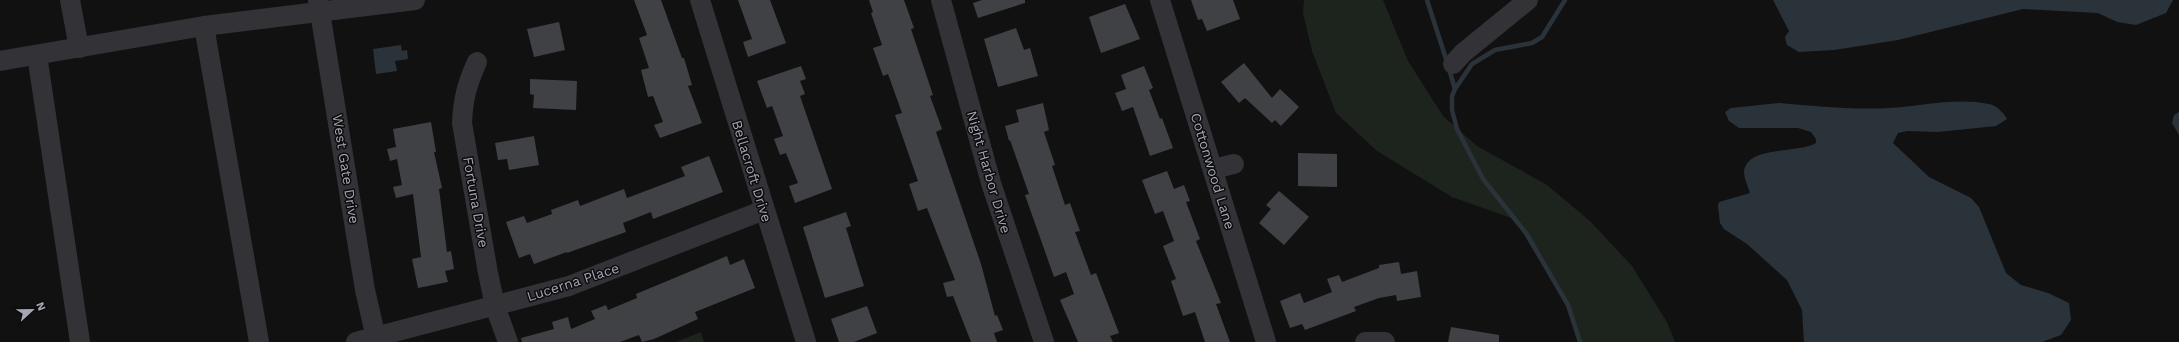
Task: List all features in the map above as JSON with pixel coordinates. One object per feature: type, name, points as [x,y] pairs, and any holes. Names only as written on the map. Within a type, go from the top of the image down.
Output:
[{"type":"street","points":[[70,0],[79,48]]},
{"type":"street","points":[[0,62],[319,6],[415,0]]},
{"type":"street","name":"Bellacroft Drive","points":[[700,0],[806,342]]},
{"type":"street","name":"Night Harbor Drive","points":[[941,0],[990,183],[1044,342]]},
{"type":"street","name":"Cottonwood Lane","points":[[1160,0],[1266,342]]},
{"type":"street","points":[[1453,64],[1463,53],[1528,0]]},
{"type":"street","name":"West Gate Drive","points":[[319,6],[365,290],[376,338]]},
{"type":"street","points":[[204,26],[259,342]]},
{"type":"street","points":[[37,55],[80,342]]},
{"type":"street","name":"Fortuna Drive","points":[[477,62],[463,101],[462,123],[495,306],[508,342]]},
{"type":"street","points":[[1213,169],[1234,164]]},
{"type":"street","name":"Lucerna Place","points":[[356,342],[495,306],[597,277],[764,210]]},
{"type":"street","points":[[1365,342],[1385,342]]},
{"type":"shaded area","points":[[1304,0],[1383,0],[1408,61],[1443,116],[1477,146],[1547,185],[1590,221],[1632,266],[1667,322],[1675,342],[1580,342],[1568,305],[1514,219],[1452,197],[1377,151],[1336,113],[1312,51],[1303,13]]},
{"type":"shaded area","points":[[1773,0],[2173,0],[2166,13],[2136,25],[2117,22],[2098,13],[2023,9],[1898,40],[1834,50],[1799,52],[1787,45],[1785,37],[1789,31]]},
{"type":"shaded area","points":[[401,45],[402,51],[407,50],[408,59],[395,61],[397,71],[376,74],[373,49]]},
{"type":"shaded area","points":[[1964,101],[1989,104],[2000,110],[2007,119],[1996,126],[1938,132],[1907,131],[1898,133],[1893,143],[1929,177],[1971,198],[1979,207],[2006,273],[2021,285],[2048,293],[2069,303],[2071,320],[2061,335],[2042,342],[1804,342],[1802,310],[1787,280],[1747,244],[1724,229],[1720,223],[1718,206],[1719,202],[1750,193],[1745,180],[1744,172],[1747,163],[1754,158],[1763,154],[1808,146],[1816,143],[1816,139],[1811,132],[1798,128],[1739,128],[1729,121],[1725,112],[1731,108],[1779,103],[1834,107],[1889,108]]},
{"type":"shaded area","points":[[2179,112],[2179,135],[2172,123],[2174,115]]},
{"type":"shaded area","points":[[701,332],[704,342],[676,342]]},
{"type":"building","points":[[634,0],[661,0],[682,58],[684,58],[692,85],[688,86],[702,123],[660,138],[654,125],[663,122],[653,96],[648,97],[641,70],[649,68],[639,38],[647,35]]},
{"type":"building","points":[[738,0],[770,0],[786,43],[748,57],[743,42],[752,39]]},
{"type":"building","points":[[869,0],[904,0],[914,28],[911,29],[933,95],[930,96],[942,129],[936,132],[981,264],[995,316],[997,315],[1003,330],[994,333],[997,342],[971,342],[953,296],[947,297],[943,283],[955,280],[927,208],[918,211],[909,184],[918,181],[895,115],[902,113],[888,74],[883,76],[873,48],[882,45],[871,13],[873,12]]},
{"type":"building","points":[[982,0],[1025,0],[1025,3],[978,18],[973,3]]},
{"type":"building","points":[[1191,0],[1233,0],[1240,19],[1207,31],[1202,19],[1198,20]]},
{"type":"building","points":[[1125,4],[1140,39],[1101,53],[1089,17]]},
{"type":"building","points":[[559,22],[565,50],[534,57],[527,29]]},
{"type":"building","points":[[1016,28],[1024,50],[1030,48],[1038,76],[998,87],[984,39]]},
{"type":"building","points":[[1244,63],[1272,98],[1280,89],[1299,107],[1281,126],[1275,120],[1272,123],[1245,98],[1239,103],[1221,82]]},
{"type":"building","points":[[801,66],[806,79],[800,81],[805,94],[800,96],[832,189],[795,203],[789,186],[798,183],[786,153],[780,155],[774,139],[783,136],[772,106],[767,108],[757,81]]},
{"type":"building","points":[[1144,66],[1153,88],[1149,90],[1160,119],[1162,118],[1173,148],[1150,156],[1133,107],[1122,111],[1115,93],[1126,89],[1121,75]]},
{"type":"building","points":[[530,79],[577,81],[576,110],[533,108],[534,95],[530,94]]},
{"type":"building","points":[[1043,103],[1049,130],[1044,132],[1055,165],[1052,166],[1065,205],[1070,203],[1080,231],[1075,232],[1091,275],[1096,273],[1119,333],[1110,336],[1113,342],[1078,342],[1060,300],[1074,294],[1066,272],[1054,277],[1025,195],[1029,194],[1010,140],[1009,141],[1005,126],[1019,122],[1016,110]]},
{"type":"building","points":[[431,122],[436,152],[434,152],[442,188],[439,189],[447,252],[451,251],[454,269],[445,271],[448,282],[418,288],[412,259],[421,257],[413,194],[396,198],[393,187],[402,185],[397,159],[390,161],[387,149],[396,147],[393,129]]},
{"type":"building","points":[[534,136],[539,165],[509,170],[507,159],[498,160],[495,143]]},
{"type":"building","points":[[1298,153],[1337,154],[1337,187],[1298,186]]},
{"type":"building","points":[[709,156],[723,192],[653,219],[651,212],[623,223],[626,232],[534,264],[530,254],[519,258],[506,222],[524,216],[527,223],[552,214],[551,210],[578,200],[580,206],[624,189],[627,198],[685,176],[681,167]]},
{"type":"building","points":[[1167,171],[1174,189],[1184,185],[1190,201],[1186,202],[1200,239],[1196,241],[1221,303],[1216,304],[1230,342],[1205,342],[1195,312],[1183,316],[1171,281],[1176,279],[1163,246],[1174,241],[1163,211],[1155,214],[1142,180]]},
{"type":"building","points":[[1279,191],[1309,217],[1284,245],[1259,223],[1271,209],[1266,205]]},
{"type":"building","points":[[846,212],[851,226],[846,228],[864,286],[825,298],[803,227]]},
{"type":"building","points":[[727,256],[730,265],[744,259],[755,288],[695,312],[698,319],[654,339],[642,342],[639,335],[620,342],[522,342],[521,338],[554,329],[552,322],[568,317],[571,329],[595,319],[591,311],[606,305],[608,310],[637,298],[636,294]]},
{"type":"building","points":[[1399,262],[1401,274],[1417,271],[1421,297],[1397,301],[1396,295],[1379,298],[1354,307],[1356,311],[1305,330],[1302,324],[1290,328],[1280,301],[1300,293],[1304,303],[1332,292],[1327,279],[1339,275],[1342,282],[1379,268],[1379,265]]},
{"type":"building","points":[[867,306],[877,333],[854,342],[839,342],[831,319]]},
{"type":"building","points":[[1451,327],[1499,335],[1499,342],[1448,342]]},
{"type":"waterway","points":[[1427,0],[1447,62]]},
{"type":"waterway","points":[[1565,0],[1542,37],[1532,43],[1495,50],[1472,64],[1455,89],[1452,96],[1452,110],[1457,129],[1483,179],[1526,233],[1568,305],[1580,342]]},
{"type":"waterway","points":[[1449,69],[1455,89]]}]
